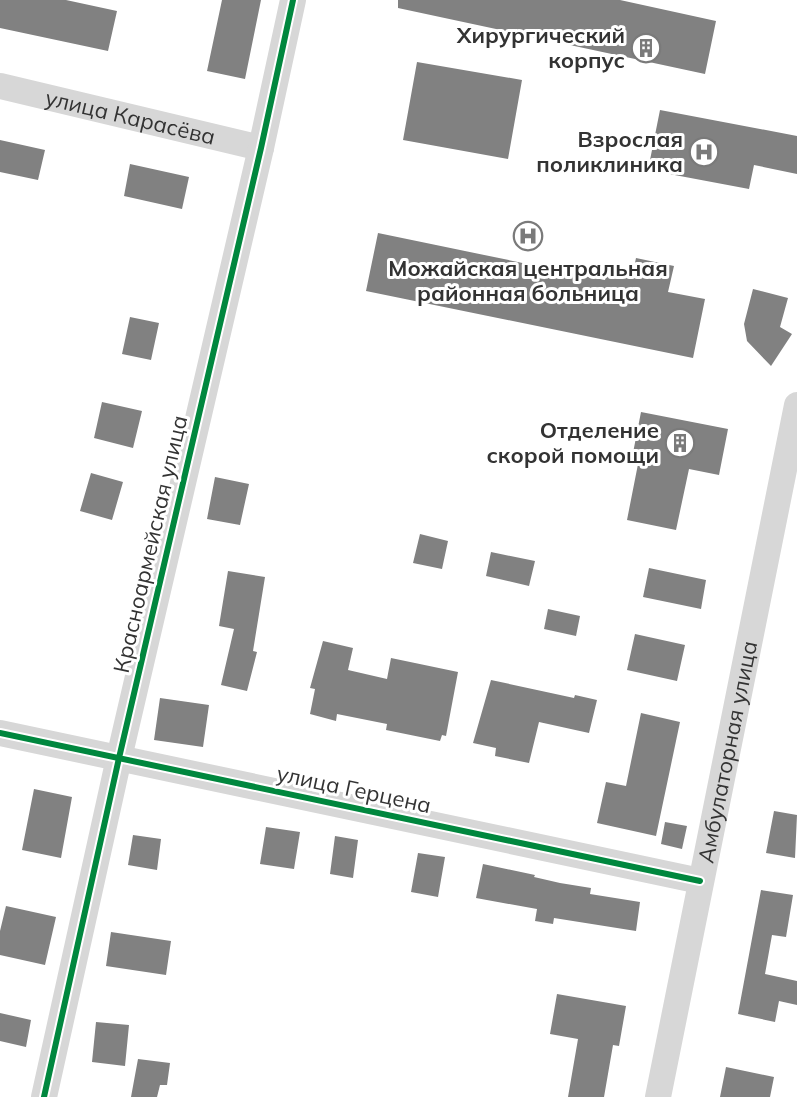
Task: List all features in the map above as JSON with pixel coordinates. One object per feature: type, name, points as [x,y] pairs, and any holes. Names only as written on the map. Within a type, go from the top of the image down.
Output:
[{"type":"street","name":"Красноармейская улица","points":[[45,1097],[119,758],[261,148],[293,0]]},
{"type":"street","name":"улица Карасёва","points":[[0,86],[261,148]]},
{"type":"street","name":"Амбулаторная улица","points":[[658,1097],[700,881],[788,496],[797,405]]},
{"type":"street","name":"улица Герцена","points":[[0,733],[700,881]]},
{"type":"building","points":[[0,0],[66,0],[117,11],[108,51],[0,28]]},
{"type":"building","points":[[222,0],[261,0],[245,79],[207,71]]},
{"type":"building","name":"Хирургический корпус","points":[[398,0],[620,0],[716,21],[705,74],[398,8]]},
{"type":"building","points":[[417,62],[522,80],[508,159],[403,140]]},
{"type":"building","points":[[660,110],[797,136],[797,174],[754,165],[749,189],[648,170]]},
{"type":"building","points":[[0,140],[45,150],[38,180],[0,172]]},
{"type":"building","points":[[130,164],[189,177],[182,209],[124,196]]},
{"type":"building","points":[[378,233],[605,280],[608,267],[633,272],[636,258],[674,266],[668,292],[705,299],[693,358],[366,291]]},
{"type":"building","points":[[753,289],[788,298],[780,327],[792,334],[771,366],[747,341],[744,324]]},
{"type":"building","points":[[130,317],[159,323],[151,360],[122,354]]},
{"type":"building","points":[[102,402],[142,411],[133,448],[94,438]]},
{"type":"building","points":[[641,412],[728,429],[719,475],[689,469],[676,530],[627,520],[639,459],[632,458]]},
{"type":"building","points":[[91,473],[123,482],[112,520],[80,511]]},
{"type":"building","points":[[215,477],[249,484],[240,525],[207,519]]},
{"type":"building","points":[[420,534],[448,541],[442,569],[413,563]]},
{"type":"building","points":[[491,552],[535,561],[529,586],[486,576]]},
{"type":"building","points":[[649,568],[706,580],[701,609],[643,597]]},
{"type":"building","points":[[228,571],[265,577],[253,651],[257,652],[247,691],[221,685],[234,629],[219,626]]},
{"type":"building","points":[[548,609],[580,616],[576,636],[544,629]]},
{"type":"building","points":[[635,634],[685,645],[677,681],[627,670]]},
{"type":"building","points":[[323,641],[353,648],[348,670],[387,679],[391,658],[458,672],[446,736],[442,735],[440,741],[386,730],[387,724],[337,714],[336,721],[310,714],[315,689],[310,688]]},
{"type":"building","points":[[491,680],[574,698],[575,695],[597,700],[589,733],[539,722],[529,763],[495,756],[496,748],[473,743]]},
{"type":"building","points":[[160,698],[209,705],[203,747],[154,740]]},
{"type":"building","points":[[641,713],[680,722],[656,836],[597,823],[606,782],[626,786]]},
{"type":"building","points":[[34,789],[72,797],[61,858],[22,850]]},
{"type":"building","points":[[774,811],[797,815],[795,858],[766,853]]},
{"type":"building","points":[[665,822],[687,826],[682,849],[661,844]]},
{"type":"building","points":[[266,827],[300,832],[294,869],[260,864]]},
{"type":"building","points":[[133,835],[161,839],[157,870],[128,865]]},
{"type":"building","points":[[335,836],[358,840],[353,878],[330,874]]},
{"type":"building","points":[[418,853],[445,857],[438,897],[411,892]]},
{"type":"building","points":[[483,864],[560,883],[591,888],[590,894],[640,902],[636,931],[554,918],[553,924],[535,921],[537,909],[476,898]]},
{"type":"building","points":[[761,890],[793,895],[786,937],[772,935],[765,974],[797,981],[797,1005],[779,1001],[775,1022],[738,1014]]},
{"type":"building","points":[[6,906],[56,917],[45,965],[0,955],[0,931]]},
{"type":"building","points":[[111,932],[171,941],[166,975],[106,966]]},
{"type":"building","points":[[557,994],[626,1006],[619,1046],[613,1045],[604,1097],[568,1097],[578,1039],[550,1034]]},
{"type":"building","points":[[0,1013],[31,1020],[26,1047],[0,1041]]},
{"type":"building","points":[[96,1022],[129,1025],[125,1066],[92,1062]]},
{"type":"building","points":[[138,1059],[170,1063],[167,1085],[160,1085],[157,1097],[131,1097]]},
{"type":"building","points":[[726,1067],[774,1077],[770,1097],[720,1097]]},
{"type":"cycle path","points":[[44,1097],[119,758],[261,148],[293,0]]},
{"type":"cycle path","points":[[0,733],[700,881]]},
{"type":"place","name":"Хирургический корпус","points":[[646,48]]},
{"type":"place","name":"Взрослая поликлиника","points":[[704,152]]},
{"type":"place","name":"Можайская центральная районная больница","points":[[528,236]]},
{"type":"place","name":"Отделение скорой помощи","points":[[680,443]]}]
